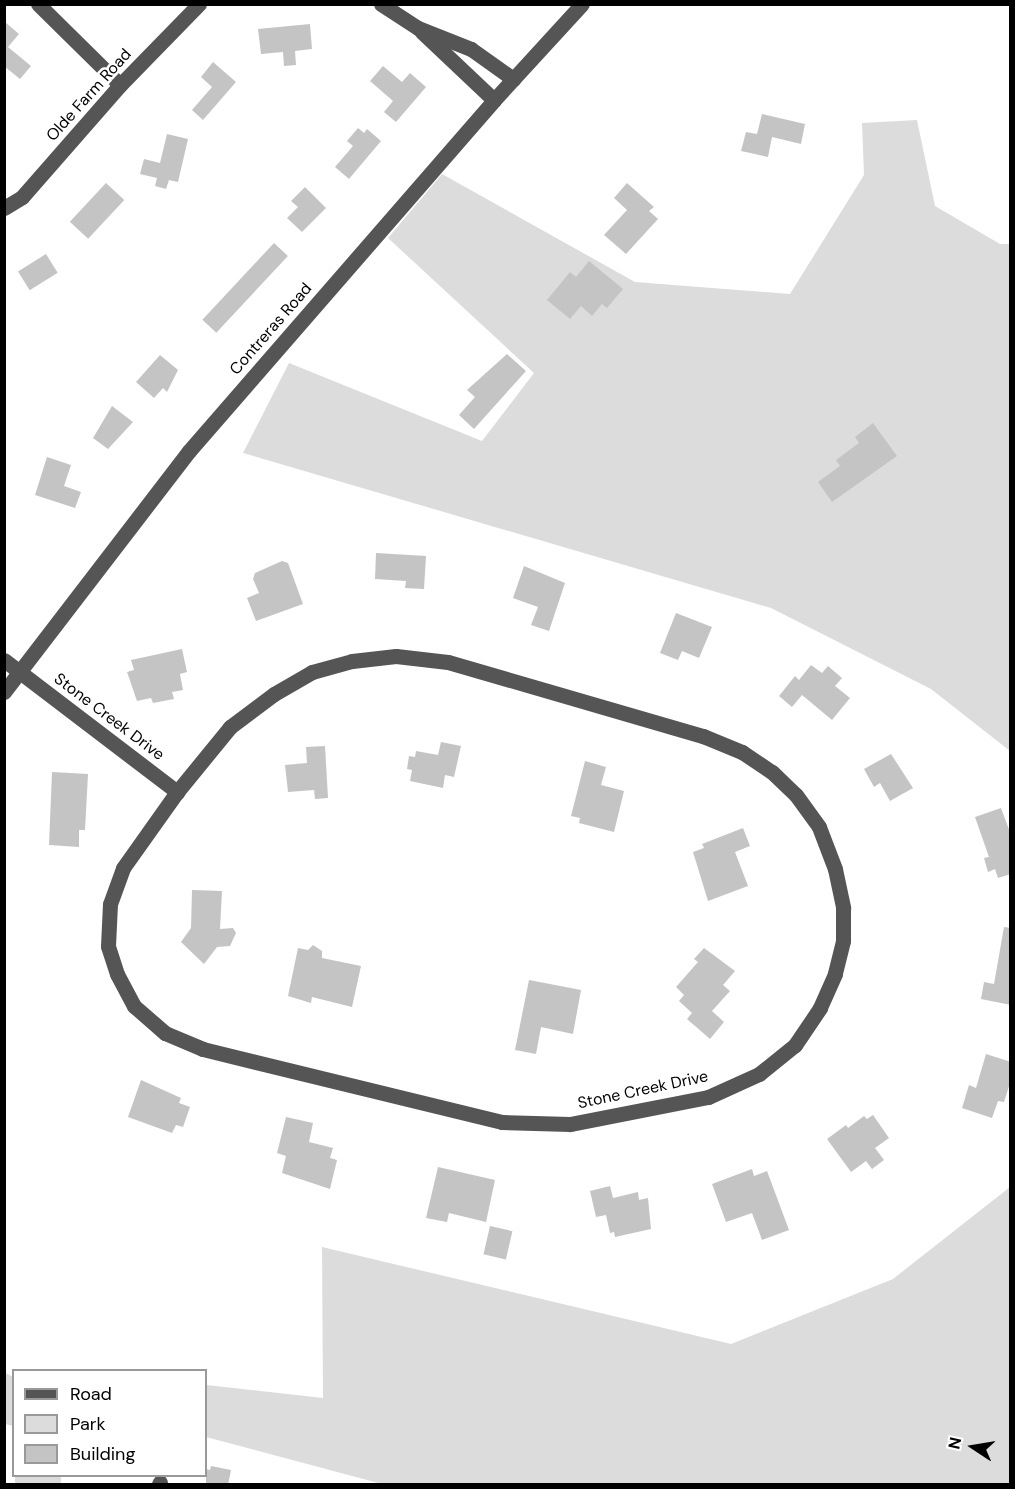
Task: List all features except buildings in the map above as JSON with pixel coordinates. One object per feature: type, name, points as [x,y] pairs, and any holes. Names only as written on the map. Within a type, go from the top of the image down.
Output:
[{"type":"street","points":[[38,4],[120,85]]},
{"type":"street","name":"Olde Farm Road","points":[[4,208],[22,197],[120,85],[199,4]]},
{"type":"street","points":[[381,4],[418,28],[494,100]]},
{"type":"street","name":"Contreras Road","points":[[4,692],[189,451],[494,100],[582,4]]},
{"type":"street","points":[[418,28],[471,49],[513,80]]},
{"type":"street","name":"Stone Creek Drive","points":[[396,656],[448,662],[703,736],[742,752],[772,772],[796,795],[819,827],[835,869],[843,908],[843,941],[820,1008],[795,1045],[759,1074],[708,1097],[570,1124],[502,1122],[203,1049],[165,1034],[134,1006],[117,974],[108,946],[110,904],[123,868],[177,792],[230,727],[274,693],[312,672],[352,661],[396,656]]},
{"type":"street","name":"Stone Creek Drive","points":[[4,660],[177,792]]},
{"type":"green space","points":[[917,120],[935,206],[1000,244],[1010,244],[1010,751],[931,689],[771,608],[243,453],[289,363],[482,441],[534,373],[388,238],[442,174],[635,282],[790,294],[864,175],[862,123]]},
{"type":"green space","points":[[1010,1187],[1010,1484],[382,1484],[207,1437],[207,1385],[323,1398],[322,1247],[731,1344],[893,1279]]},
{"type":"green space","points":[[4,1372],[12,1376],[12,1426],[5,1424]]},
{"type":"green space","points":[[15,1477],[61,1477],[61,1484],[15,1484]]}]
